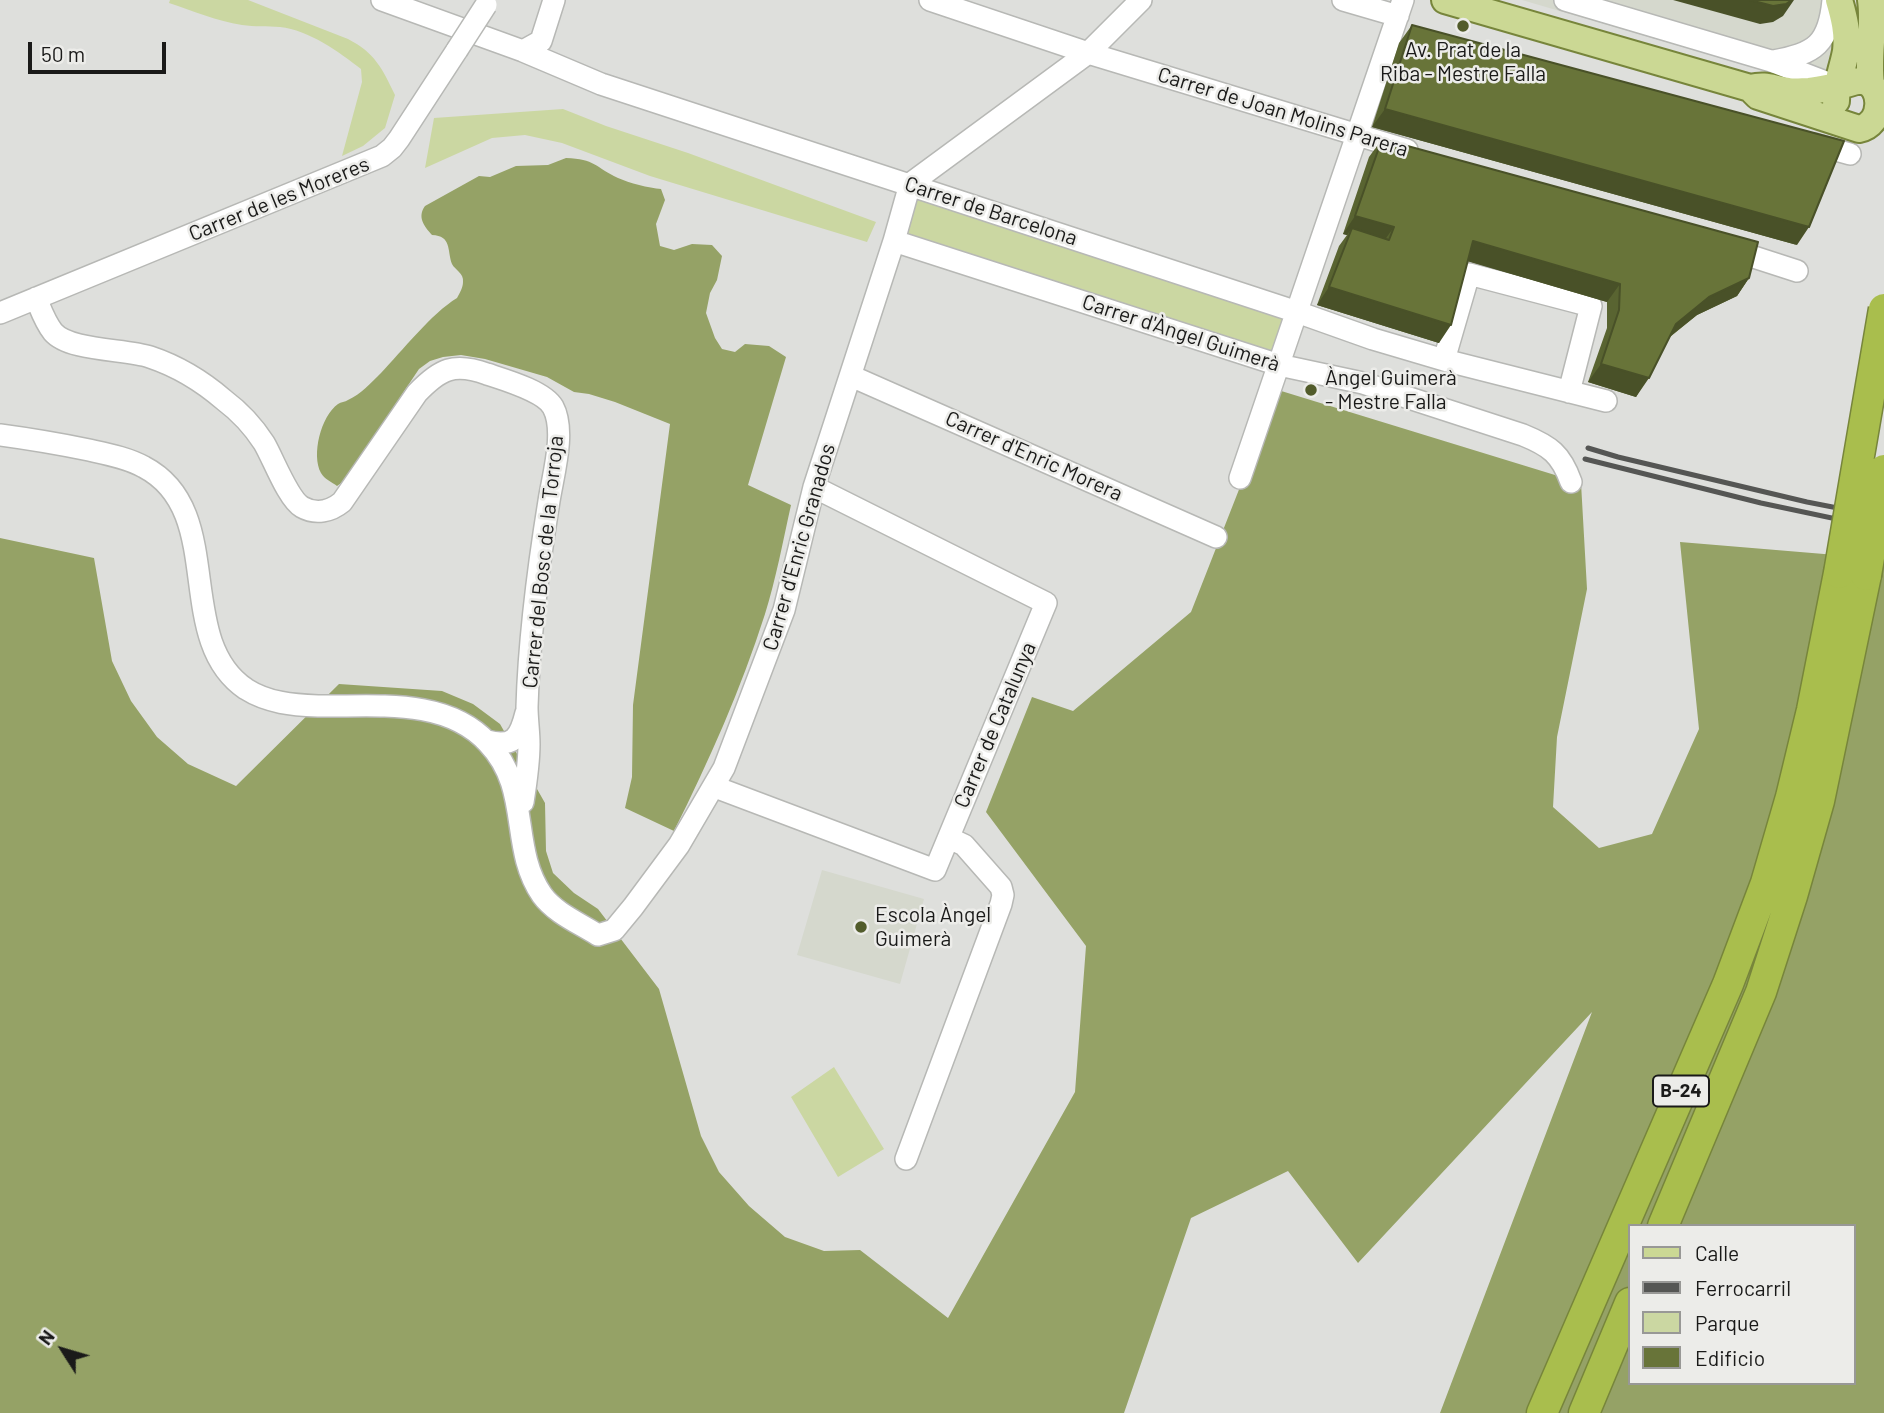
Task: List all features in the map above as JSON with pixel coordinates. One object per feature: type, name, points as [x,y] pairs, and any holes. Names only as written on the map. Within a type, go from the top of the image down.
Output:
[{"type":"highway","name":"B-24","points":[[1664,1224],[1761,992],[1819,801],[1853,574],[1884,309]]},
{"type":"highway","name":"B-24","points":[[1542,1413],[1728,984],[1766,883],[1812,710],[1884,470]]},
{"type":"highway","points":[[1584,1413],[1629,1305]]},
{"type":"main road","points":[[1445,0],[1750,88],[1758,96],[1823,119],[1862,104]]},
{"type":"main road","points":[[1839,0],[1846,22],[1846,51],[1862,104]]},
{"type":"main road","points":[[1862,104],[1873,33],[1871,0]]},
{"type":"main road","points":[[1750,88],[1762,85],[1788,91],[1811,90],[1862,104]]},
{"type":"street","name":"Carrer de Barcelona","points":[[382,0],[523,51],[601,85],[909,184],[1373,339],[1606,401]]},
{"type":"street","points":[[523,51],[541,41],[554,0]]},
{"type":"street","name":"Carrer de Joan Molins Parera","points":[[930,0],[1088,52],[1423,155]]},
{"type":"street","points":[[909,184],[1088,52],[1141,0]]},
{"type":"street","points":[[1240,478],[1357,135],[1400,20],[1343,0]]},
{"type":"street","points":[[1565,0],[1771,61],[1862,104]]},
{"type":"street","points":[[1771,61],[1809,52],[1825,35],[1833,0]]},
{"type":"street","name":"Carrer de les Moreres","points":[[0,313],[382,156],[399,139],[487,2]]},
{"type":"street","points":[[1796,139],[1850,154]]},
{"type":"street","name":"Carrer d'Enric Granados","points":[[487,741],[514,784],[521,818],[523,848],[531,875],[543,897],[560,912],[598,935],[614,930],[679,845],[724,768],[784,610],[814,486],[894,241],[909,184]]},
{"type":"street","name":"Carrer d'Àngel Guimerà","points":[[894,241],[1279,365],[1363,383],[1523,435],[1556,453],[1572,482]]},
{"type":"street","points":[[1714,244],[1797,271]]},
{"type":"street","points":[[1444,360],[1469,274],[1591,306],[1569,392]]},
{"type":"street","name":"Carrer del Bosc de la Torroja","points":[[36,298],[44,319],[54,334],[72,343],[148,356],[178,368],[216,393],[251,425],[292,496],[302,507],[331,510],[342,502],[417,394],[445,370],[461,368],[481,372],[537,393],[552,405],[558,422],[558,446],[535,588],[527,708],[529,745],[521,818]]},
{"type":"street","name":"Carrer d'Enric Morera","points":[[851,376],[1216,537]]},
{"type":"street","points":[[0,435],[106,454],[135,462],[159,476],[185,512],[193,542],[210,641],[227,670],[248,690],[291,705],[389,708],[442,713],[487,741],[505,744],[519,735],[527,708]]},
{"type":"street","name":"Carrer de Catalunya","points":[[715,787],[935,870],[1046,603],[814,486]]},
{"type":"street","points":[[906,1159],[1003,895],[1000,887],[964,845],[949,838]]},
{"type":"shaded area","points":[[1522,0],[1884,0],[1884,57],[1880,79],[1799,81]]},
{"type":"shaded area","name":"Escola Àngel Guimerà","points":[[822,870],[924,899],[900,984],[797,955]]},
{"type":"green space","points":[[170,0],[248,0],[357,44],[377,62],[395,95],[385,128],[363,146],[342,156],[362,82],[361,69],[302,32],[223,21],[169,3]]},
{"type":"green space","points":[[563,109],[876,222],[867,242],[650,176],[562,143],[525,135],[492,138],[425,168],[434,118]]},
{"type":"green space","points":[[566,158],[589,162],[623,180],[661,189],[665,200],[656,224],[660,246],[674,250],[692,244],[712,245],[722,256],[706,313],[722,349],[735,352],[745,344],[769,346],[786,357],[748,485],[791,505],[776,574],[756,642],[735,697],[674,831],[625,808],[632,777],[633,705],[670,424],[615,402],[574,392],[547,377],[485,359],[461,355],[443,357],[430,361],[419,369],[344,481],[337,486],[322,475],[318,465],[319,436],[332,410],[370,384],[428,323],[457,298],[461,290],[463,279],[452,264],[446,241],[432,235],[422,221],[425,206],[479,176],[490,177],[516,166],[548,165]]},
{"type":"green space","points":[[912,189],[1297,312],[1279,365],[900,233]]},
{"type":"green space","points":[[1278,390],[1581,483],[1587,589],[1557,737],[1553,807],[1599,848],[1652,834],[1699,729],[1680,542],[1884,559],[1884,1413],[1440,1413],[1592,1012],[1358,1263],[1288,1171],[1191,1218],[1124,1413],[0,1413],[0,538],[94,558],[112,661],[131,701],[157,737],[188,764],[236,786],[339,684],[442,691],[473,704],[500,724],[545,803],[546,851],[553,873],[574,893],[598,909],[659,989],[701,1136],[719,1172],[749,1206],[785,1237],[824,1251],[860,1250],[948,1318],[1075,1092],[1086,946],[986,812],[1032,697],[1073,711],[1191,612]]},
{"type":"green space","points":[[834,1067],[884,1149],[838,1177],[791,1097]]},
{"type":"building","points":[[1750,0],[1792,0],[1773,6]]},
{"type":"building","points":[[1412,25],[1844,141],[1809,227],[1385,109]]},
{"type":"building","points":[[1382,139],[1758,242],[1749,278],[1709,297],[1676,324],[1649,378],[1601,364],[1619,310],[1620,284],[1473,241],[1451,325],[1329,287],[1352,228],[1389,240],[1394,227],[1355,216]]},
{"type":"railway","points":[[1588,448],[1807,502],[1884,517]]},
{"type":"railway","points":[[1585,459],[1761,503],[1884,529]]},
{"type":"place","name":"Av. Prat de la Riba - Mestre Falla","points":[[1463,26]]},
{"type":"place","name":"Àngel Guimerà - Mestre Falla","points":[[1311,390]]},
{"type":"place","name":"Escola Àngel Guimerà","points":[[861,927]]}]
